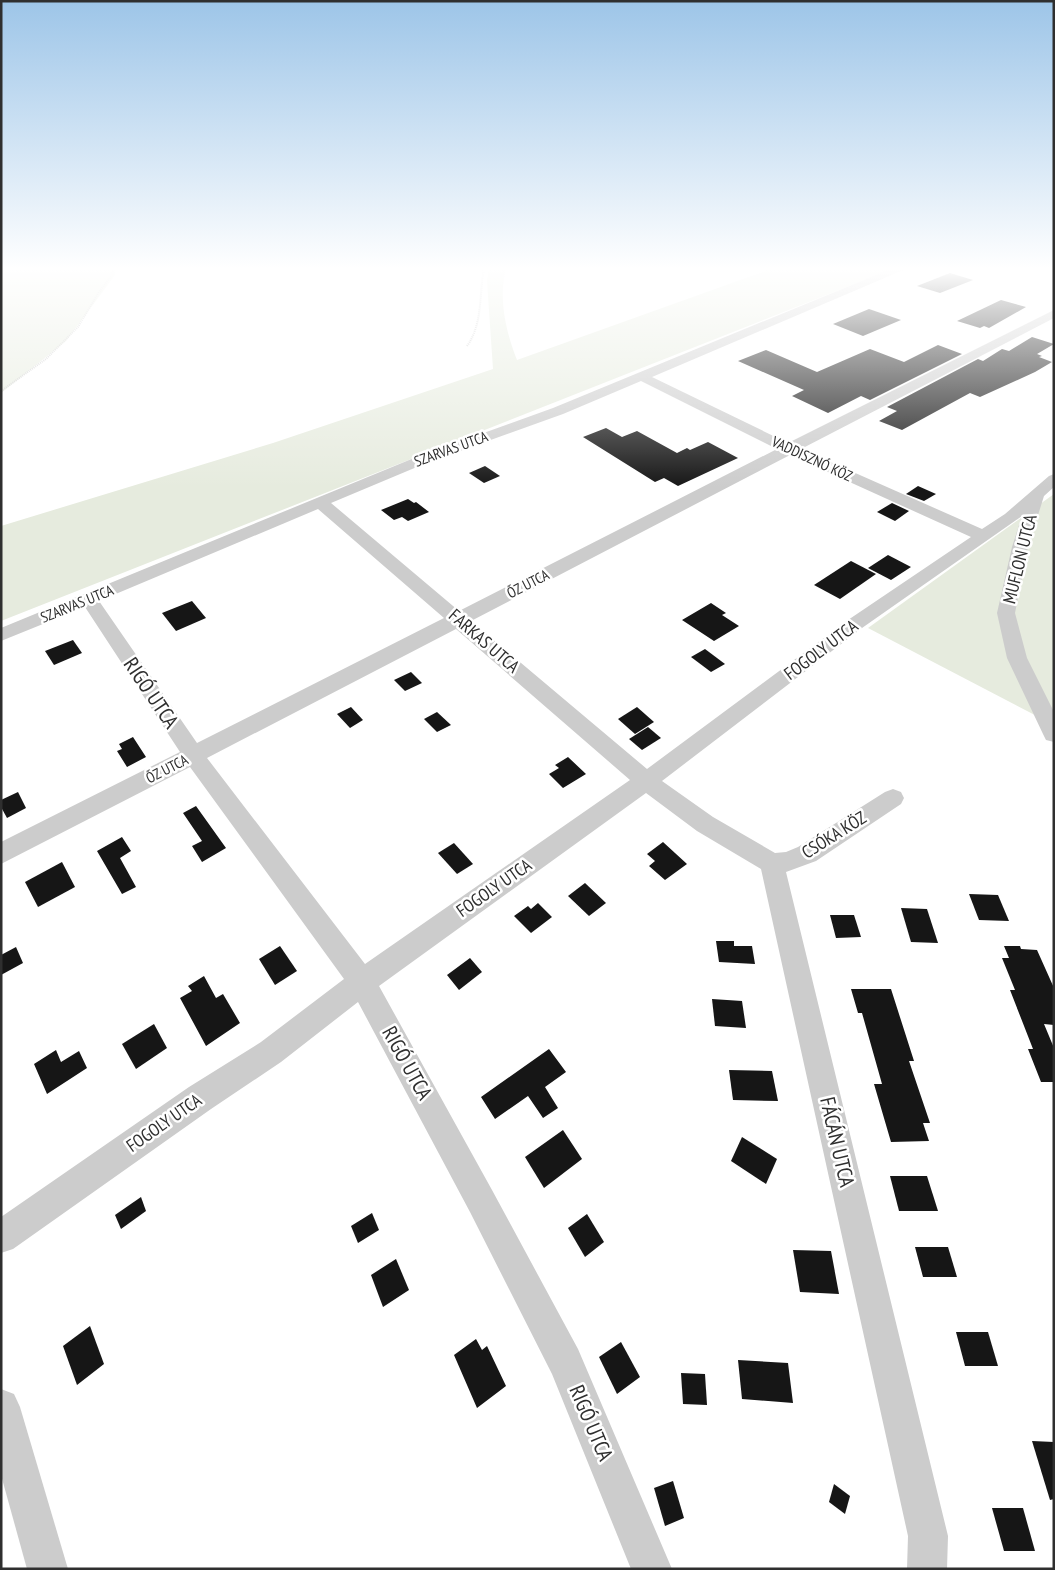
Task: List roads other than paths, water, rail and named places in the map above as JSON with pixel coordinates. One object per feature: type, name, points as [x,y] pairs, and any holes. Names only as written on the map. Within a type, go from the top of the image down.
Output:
[{"type":"street","name":"SZARVAS UTCA","points":[[1,635],[89,600],[419,460],[558,411],[728,341]]},
{"type":"street","name":"ŐZ UTCA","points":[[1,854],[999,341]]},
{"type":"street","name":"VADDISZNÓ KÖZ","points":[[643,377],[788,449],[984,536]]},
{"type":"street","name":"MUFLON UTCA","points":[[984,536],[1054,480]]},
{"type":"street","name":"MUFLON UTCA","points":[[1037,494],[1020,547],[1006,613],[1017,658],[1054,734]]},
{"type":"street","name":"FARKAS UTCA","points":[[320,502],[646,781]]},
{"type":"street","name":"FOGOLY UTCA","points":[[1,1237],[200,1098],[271,1052],[362,982],[646,781],[855,624],[984,536]]},
{"type":"street","name":"RIGÓ UTCA","points":[[89,600],[193,755],[362,982],[481,1201],[565,1362],[652,1569]]},
{"type":"street","points":[[646,781],[705,824],[772,863]]},
{"type":"street","name":"CSÓKA KÖZ","points":[[772,863],[788,862],[807,854],[893,798]]},
{"type":"street","name":"FÁCÁN UTCA","points":[[772,863],[928,1536],[927,1569]]},
{"type":"street","points":[[1,1407],[48,1569]]}]
